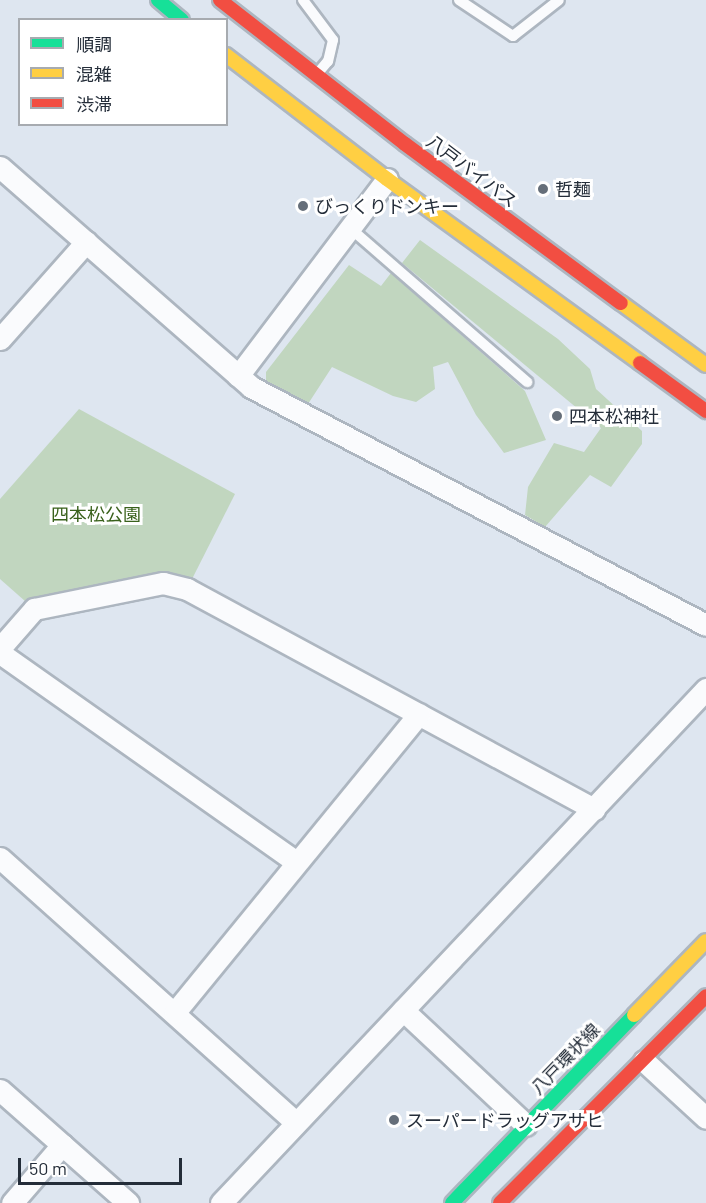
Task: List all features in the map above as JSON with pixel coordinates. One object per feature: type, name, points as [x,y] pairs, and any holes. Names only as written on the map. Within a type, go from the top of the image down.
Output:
[{"type":"main road","points":[[158,0],[180,18]]},
{"type":"main road","name":"八戸バイパス","points":[[220,0],[316,75],[706,365]]},
{"type":"main road","points":[[228,57],[387,179],[706,411]]},
{"type":"main road","name":"八戸環状線","points":[[452,1203],[706,941]]},
{"type":"main road","points":[[500,1203],[644,1061],[706,996]]},
{"type":"street","points":[[0,167],[251,387],[706,625]]},
{"type":"street","points":[[238,376],[387,179]]},
{"type":"street","points":[[0,339],[86,243]]},
{"type":"street","points":[[0,648],[34,609],[163,584],[187,589],[594,809]]},
{"type":"street","points":[[0,653],[296,862]]},
{"type":"street","points":[[221,1203],[706,689]]},
{"type":"street","points":[[175,1012],[419,714]]},
{"type":"street","points":[[0,858],[175,1012],[296,1123]]},
{"type":"street","points":[[404,1010],[526,1125]]},
{"type":"street","points":[[644,1061],[706,1118]]},
{"type":"street","points":[[0,1090],[128,1203]]},
{"type":"street","points":[[12,1203],[62,1145]]},
{"type":"lane","points":[[303,0],[333,40],[328,61],[316,75]]},
{"type":"lane","points":[[459,0],[513,36],[559,0]]},
{"type":"lane","points":[[350,228],[527,382]]},
{"type":"green space","points":[[420,240],[558,339],[590,369],[596,389],[642,431],[642,444],[611,487],[590,475],[545,527],[525,515],[528,487],[554,443],[584,452],[601,428],[402,263]]},
{"type":"green space","points":[[349,265],[381,286],[391,273],[525,391],[546,440],[504,453],[476,415],[448,362],[433,367],[435,389],[416,402],[393,396],[332,367],[308,404],[266,382],[266,372]]},
{"type":"green space","name":"四本松公園","points":[[79,409],[235,494],[187,589],[34,609],[0,579],[0,499]]},
{"type":"traffic: fast","points":[[158,0],[180,18]]},
{"type":"traffic: fast","points":[[452,1203],[634,1015]]},
{"type":"traffic: slow","points":[[228,57],[387,179],[640,363]]},
{"type":"traffic: slow","points":[[621,303],[706,365]]},
{"type":"traffic: slow","points":[[634,1015],[706,941]]},
{"type":"traffic: jam","points":[[220,0],[405,144],[621,303]]},
{"type":"traffic: jam","points":[[640,363],[706,411]]},
{"type":"traffic: jam","points":[[500,1203],[706,996]]},
{"type":"place","name":"哲麺","points":[[543,189]]},
{"type":"place","name":"びっくりドンキー","points":[[303,206]]},
{"type":"place","name":"四本松神社","points":[[557,416]]},
{"type":"place","name":"スーパードラッグアサヒ","points":[[394,1120]]}]
